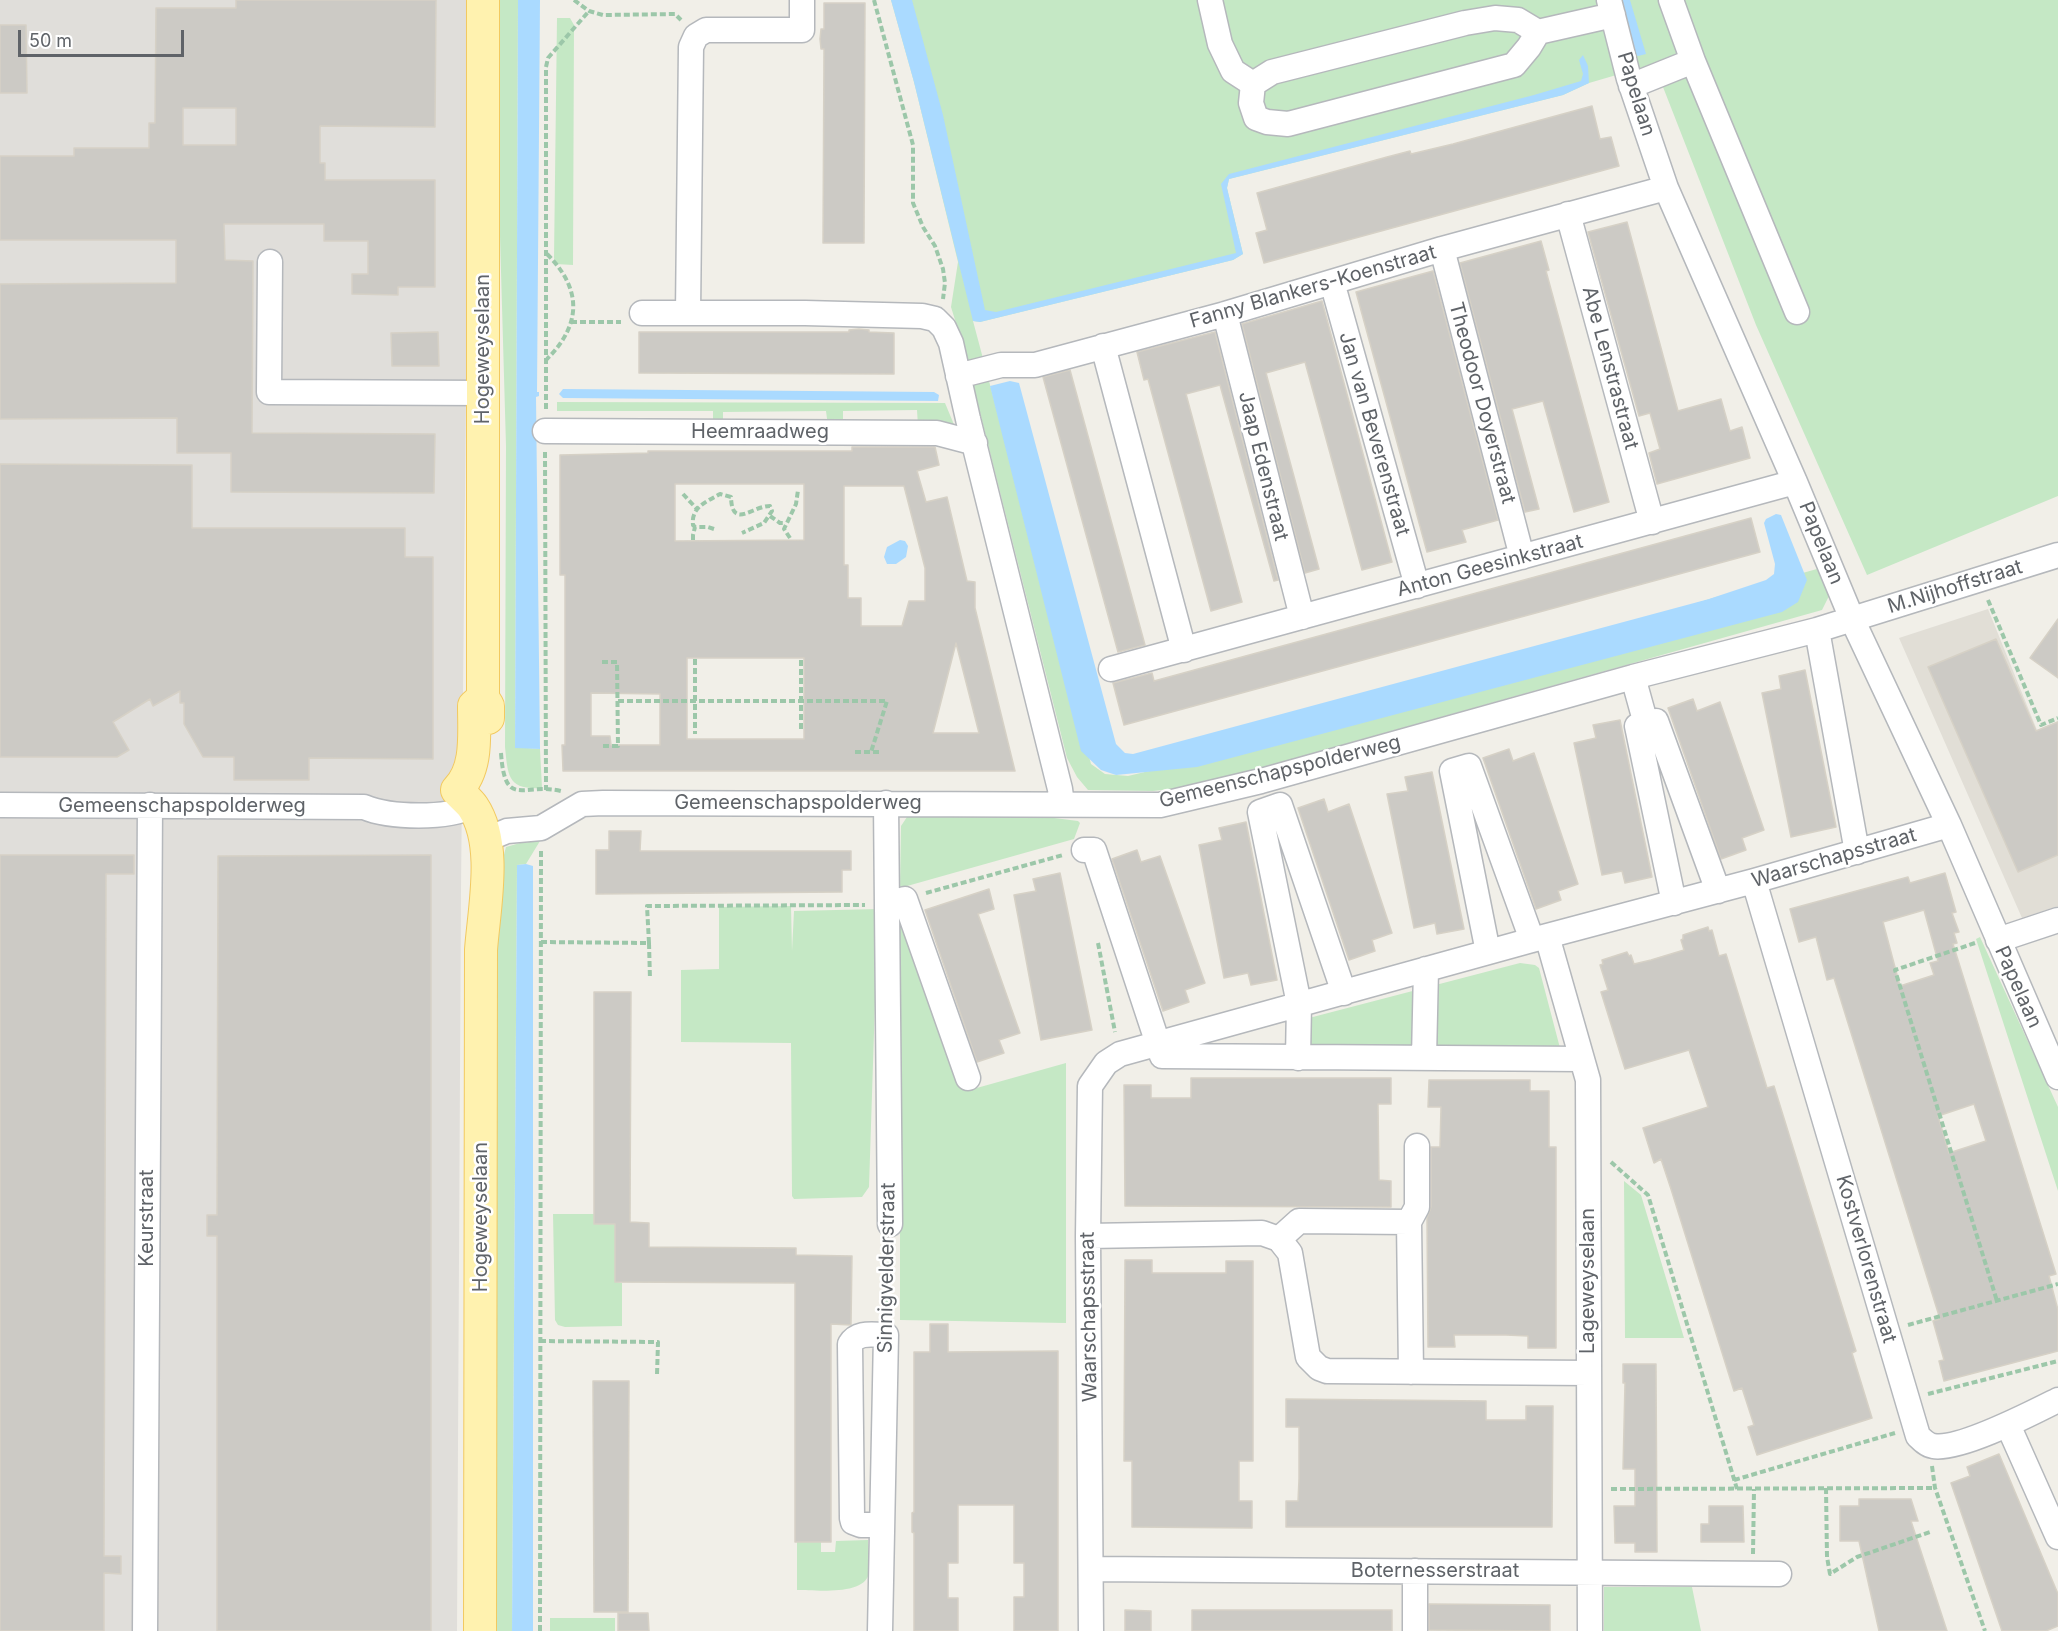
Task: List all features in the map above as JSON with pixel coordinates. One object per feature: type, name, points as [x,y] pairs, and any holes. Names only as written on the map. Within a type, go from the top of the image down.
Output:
[{"type":"main road","name":"Hogeweyselaan","points":[[465,798],[483,786],[488,752],[488,706],[483,698],[483,0]]},
{"type":"main road","name":"Hogeweyselaan","points":[[480,1631],[481,975],[487,855],[478,815],[465,798],[464,783],[470,770],[474,741],[474,706],[483,698]]},
{"type":"street","points":[[688,313],[691,47],[696,36],[706,30],[802,30],[802,0]]},
{"type":"street","points":[[1210,0],[1220,44],[1233,71],[1253,84]]},
{"type":"street","points":[[1671,0],[1693,62],[1797,312]]},
{"type":"street","points":[[1253,84],[1251,102],[1256,118],[1266,122],[1288,124],[1514,65],[1538,32],[1611,7]]},
{"type":"street","name":"Papelaan","points":[[1611,7],[1631,86],[1666,188],[1796,482],[1852,619],[1948,825],[2058,1077]]},
{"type":"street","points":[[1253,84],[1272,72],[1465,23],[1495,18],[1518,20],[1538,32]]},
{"type":"street","points":[[1631,86],[1693,62]]},
{"type":"street","name":"Fanny Blankers-Koenstraat","points":[[958,376],[1001,364],[1035,365],[1225,314],[1442,249],[1666,188]]},
{"type":"street","name":"Abe Lenstrastraat","points":[[1568,214],[1652,522]]},
{"type":"street","name":"Theodoor Doyerstraat","points":[[1442,249],[1522,557]]},
{"type":"street","points":[[270,262],[269,392],[484,393]]},
{"type":"street","name":"Jan van Beverenstraat","points":[[1332,282],[1417,586]]},
{"type":"street","points":[[642,313],[922,316],[935,320],[944,328],[951,344],[1062,804]]},
{"type":"street","name":"Jaap Edenstraat","points":[[1225,314],[1302,617]]},
{"type":"street","points":[[1103,346],[1184,650]]},
{"type":"street","name":"Heemraadweg","points":[[545,431],[937,433],[975,442]]},
{"type":"street","name":"Anton Geesinkstraat","points":[[1111,669],[1796,482]]},
{"type":"street","name":"M.Nijhoffstraat","points":[[1852,619],[2058,555]]},
{"type":"street","name":"Gemeenschapspolderweg","points":[[582,804],[1160,805],[1261,781],[1633,677],[1852,619]]},
{"type":"street","points":[[1817,630],[1857,852]]},
{"type":"street","points":[[1633,677],[1646,724]]},
{"type":"street","points":[[1674,903],[1637,726],[1656,721],[1718,891]]},
{"type":"street","points":[[1450,729],[1459,769]]},
{"type":"street","points":[[1488,952],[1452,771],[1469,766],[1540,938]]},
{"type":"street","points":[[1261,781],[1271,808]]},
{"type":"street","name":"Gemeenschapspolderweg","points":[[0,805],[364,807],[378,800],[465,798]]},
{"type":"street","name":"Sinnigvelderstraat","points":[[886,803],[896,902],[890,1224]]},
{"type":"street","points":[[485,840],[507,831],[541,828],[582,804]]},
{"type":"street","points":[[1298,1058],[1299,1004],[1260,812],[1280,805],[1344,993]]},
{"type":"street","name":"Keurstraat","points":[[145,1631],[150,806]]},
{"type":"street","name":"Waarschapsstraat","points":[[1091,1631],[1088,1236],[1090,1086],[1106,1063],[1119,1054],[1718,891],[1948,825]]},
{"type":"street","points":[[1084,850],[1094,850],[1162,1056],[1582,1059]]},
{"type":"street","name":"Kostverlorenstraat","points":[[1754,881],[1915,1427],[1918,1436],[1929,1446]]},
{"type":"street","name":"Sinnigvelderstraat","points":[[896,902],[968,1078]]},
{"type":"street","points":[[1996,936],[2058,920]]},
{"type":"street","name":"Lageweyselaan","points":[[1540,938],[1588,1080],[1590,1631]]},
{"type":"street","points":[[1424,1058],[1426,969]]},
{"type":"street","points":[[1411,1372],[1409,1222],[1417,1207],[1417,1146]]},
{"type":"street","points":[[1279,1239],[1299,1221],[1409,1222]]},
{"type":"street","points":[[1088,1236],[1262,1233],[1279,1239],[1290,1253],[1306,1350],[1313,1363],[1327,1371],[1589,1373]]},
{"type":"street","points":[[882,1525],[861,1526],[853,1522],[852,1518],[850,1344],[860,1335],[885,1335]]},
{"type":"street","name":"Sinnigvelderstraat","points":[[880,1631],[885,1335]]},
{"type":"street","points":[[1929,1446],[1944,1447],[2008,1425],[2058,1400]]},
{"type":"street","points":[[2008,1425],[2058,1537]]},
{"type":"street","name":"Boternesserstraat","points":[[1091,1569],[1779,1574]]},
{"type":"street","points":[[1415,1571],[1415,1631]]},
{"type":"path","points":[[574,0],[589,11],[603,15],[675,14],[696,36]]},
{"type":"path","points":[[874,0],[913,145],[913,203],[923,227],[935,246],[943,269],[945,294],[935,320]]},
{"type":"path","points":[[546,790],[546,67],[548,58],[589,11]]},
{"type":"path","points":[[546,254],[561,268],[570,286],[573,307],[571,322],[561,345],[547,360]]},
{"type":"path","points":[[571,322],[642,322],[642,313]]},
{"type":"path","points":[[790,538],[784,529],[785,523],[796,504],[798,490]]},
{"type":"path","points":[[683,494],[696,508]]},
{"type":"path","points":[[693,540],[695,527],[692,516],[696,508],[720,494],[731,496],[731,507],[734,513],[741,515],[770,507],[772,511],[764,523],[742,533]]},
{"type":"path","points":[[770,516],[780,523],[785,523]]},
{"type":"path","points":[[695,527],[714,529]]},
{"type":"path","points":[[1980,580],[2041,724],[2058,718]]},
{"type":"path","points":[[695,659],[695,734]]},
{"type":"path","points":[[801,660],[801,732]]},
{"type":"path","points":[[602,662],[617,662],[618,700],[618,746],[603,746]]},
{"type":"path","points":[[618,700],[887,700],[871,752]]},
{"type":"path","points":[[488,752],[501,751],[503,775],[507,785],[515,790],[566,792],[582,804]]},
{"type":"path","points":[[855,752],[881,752]]},
{"type":"path","points":[[540,1631],[541,828]]},
{"type":"path","points":[[650,979],[646,906],[896,902],[1084,850]]},
{"type":"path","points":[[1996,936],[1969,947],[1895,970],[1997,1301]]},
{"type":"path","points":[[541,942],[649,943]]},
{"type":"path","points":[[1588,1142],[1648,1195],[1737,1488]]},
{"type":"path","name":"Sinnigvelderstraat","points":[[885,1335],[890,1224]]},
{"type":"path","points":[[1887,1331],[2058,1284]]},
{"type":"path","points":[[540,1341],[658,1342],[657,1375]]},
{"type":"path","points":[[1907,1400],[2058,1361]]},
{"type":"path","points":[[1734,1480],[1915,1427]]},
{"type":"path","points":[[1929,1446],[1935,1488],[1985,1631]]},
{"type":"path","points":[[1589,1488],[1935,1488]]},
{"type":"path","points":[[1752,1574],[1754,1488]]},
{"type":"path","points":[[1827,1488],[1827,1557],[1830,1574],[1857,1557],[1930,1532]]},
{"type":"shaded area","points":[[0,0],[470,0],[461,887],[457,1631],[0,1631]]},
{"type":"shaded area","points":[[1988,609],[2037,730],[2058,721],[2058,906],[2022,918],[1899,638]]},
{"type":"green space","points":[[496,0],[518,0],[515,747],[540,749],[542,788],[522,787],[512,780],[507,766],[505,747],[506,446],[495,62]]},
{"type":"green space","points":[[891,0],[2058,0],[2058,496],[1867,575],[1756,325],[1654,64],[1589,83],[1563,95],[1229,179],[1227,188],[1243,254],[1233,260],[980,322],[973,321],[1091,764],[1105,774],[1128,776],[1208,757],[1716,597],[1817,569],[1830,594],[1822,610],[1242,773],[1180,788],[1153,791],[1088,790],[1077,777],[1067,758],[964,349],[951,307],[958,262],[914,82]]},
{"type":"green space","points":[[557,18],[570,18],[574,25],[573,265],[556,264],[554,258]]},
{"type":"green space","points":[[557,402],[945,403],[955,427],[918,426],[917,410],[843,411],[843,425],[828,426],[826,411],[723,412],[723,424],[713,424],[713,411],[557,411]]},
{"type":"green space","points":[[913,814],[1023,814],[1080,823],[1074,839],[900,888],[901,826],[907,817]]},
{"type":"green space","points":[[540,841],[526,864],[517,865],[512,1631],[488,1631],[493,896],[506,847]]},
{"type":"green space","points":[[791,906],[792,951],[794,911],[878,909],[869,1187],[862,1197],[794,1199],[792,1196],[791,1043],[681,1042],[681,970],[719,969],[719,907]]},
{"type":"green space","points":[[900,910],[966,1091],[1066,1063],[1066,1323],[900,1320]]},
{"type":"green space","points":[[1980,937],[2058,1107],[2058,1191],[1976,939]]},
{"type":"green space","points":[[1520,963],[1535,965],[1539,968],[1560,1048],[1309,1046],[1309,1018]]},
{"type":"green space","points":[[1624,1181],[1641,1195],[1684,1338],[1625,1338]]},
{"type":"green space","points":[[553,1214],[594,1214],[594,1222],[615,1222],[616,1282],[622,1283],[622,1326],[565,1327],[558,1325],[555,1320]]},
{"type":"green space","points":[[868,1540],[869,1573],[859,1585],[827,1591],[797,1590],[797,1541],[821,1541],[821,1552],[835,1552],[836,1541]]},
{"type":"green space","points":[[1604,1587],[1692,1587],[1701,1631],[1604,1631]]},
{"type":"green space","points":[[550,1618],[615,1618],[615,1631],[550,1631]]},
{"type":"water","points":[[518,0],[540,0],[537,392],[539,396],[536,397],[540,749],[515,748]]},
{"type":"water","points":[[891,0],[912,0],[943,115],[985,310],[996,312],[1236,253],[1221,184],[1229,174],[1581,81],[1583,74],[1579,60],[1583,55],[1588,66],[1589,83],[1563,95],[1229,179],[1227,188],[1243,254],[1233,260],[980,322],[973,321],[914,82]]},
{"type":"water","points":[[1618,0],[1630,0],[1646,54],[1638,56],[1633,53]]},
{"type":"water","points":[[1010,381],[1019,383],[1116,744],[1125,753],[1133,754],[1709,599],[1766,580],[1774,574],[1775,564],[1764,523],[1766,519],[1776,514],[1781,515],[1807,580],[1798,602],[1782,612],[1197,767],[1116,775],[1101,770],[1081,751],[990,386]]},
{"type":"water","points":[[563,389],[934,392],[939,395],[938,401],[563,398],[559,394]]},
{"type":"water","points":[[900,540],[905,541],[908,546],[906,557],[896,564],[887,564],[884,557],[887,547]]},
{"type":"water","points":[[517,865],[533,866],[533,1631],[512,1631]]},
{"type":"building","points":[[236,0],[436,0],[435,127],[320,126],[320,163],[325,163],[325,180],[435,180],[435,287],[398,287],[398,295],[352,294],[352,274],[368,274],[368,241],[324,241],[324,224],[224,224],[225,260],[253,261],[252,433],[435,434],[434,493],[231,492],[231,453],[177,453],[177,418],[0,419],[0,284],[176,283],[176,240],[0,240],[0,156],[74,156],[74,148],[149,148],[149,123],[155,123],[156,8],[236,8]],"holes":[[[183,108],[236,108],[236,145],[183,145]]]},
{"type":"building","points":[[824,3],[865,3],[864,243],[823,243],[824,49],[821,49],[820,39],[821,29],[824,29]]},
{"type":"building","points":[[0,25],[26,25],[27,93],[0,93]]},
{"type":"building","points":[[1592,106],[1600,139],[1611,137],[1619,166],[1264,263],[1256,233],[1267,230],[1257,193],[1410,151],[1411,154],[1453,144]]},
{"type":"building","points":[[1627,222],[1678,411],[1721,399],[1730,431],[1742,427],[1750,458],[1657,484],[1649,453],[1660,449],[1650,413],[1639,416],[1588,232]]},
{"type":"building","points":[[1541,241],[1549,270],[1546,271],[1609,502],[1574,512],[1543,401],[1512,409],[1539,509],[1525,512],[1460,263]]},
{"type":"building","points":[[1433,271],[1498,520],[1462,530],[1466,542],[1427,552],[1356,292]]},
{"type":"building","points":[[1322,301],[1392,562],[1362,570],[1305,362],[1266,373],[1319,569],[1305,573],[1242,324]]},
{"type":"building","points":[[849,330],[869,330],[869,332],[894,333],[894,374],[639,373],[639,332],[849,332]]},
{"type":"building","points":[[438,332],[439,366],[392,366],[391,333]]},
{"type":"building","points":[[1215,332],[1278,580],[1274,581],[1220,385],[1186,394],[1242,602],[1211,611],[1148,379],[1144,380],[1137,352]]},
{"type":"building","points":[[1070,370],[1145,645],[1118,652],[1043,377]]},
{"type":"building","points":[[852,447],[935,447],[939,465],[917,471],[926,502],[947,497],[967,581],[975,582],[975,608],[1015,771],[563,771],[565,575],[560,575],[560,455],[648,453],[648,451],[852,451]],"holes":[[[675,484],[804,484],[804,540],[675,541]],[[844,486],[904,486],[925,568],[925,601],[909,601],[902,626],[861,626],[861,598],[848,598],[848,565],[844,565]],[[956,643],[979,733],[933,733]],[[687,658],[804,658],[804,739],[687,739]],[[591,693],[660,694],[660,745],[611,745],[610,736],[591,736]]]},
{"type":"building","points":[[0,464],[192,465],[192,528],[405,528],[405,557],[433,557],[433,759],[309,758],[309,780],[234,780],[234,757],[203,757],[184,724],[184,703],[180,703],[180,691],[153,706],[150,699],[113,722],[129,750],[117,757],[0,757]]},
{"type":"building","points":[[1751,518],[1760,552],[1124,725],[1113,683],[1152,673],[1154,681]]},
{"type":"building","points":[[2058,619],[2058,678],[2030,658]]},
{"type":"building","points":[[1996,639],[2036,731],[2058,722],[2058,855],[2018,872],[1928,667]]},
{"type":"building","points":[[1805,670],[1836,827],[1791,837],[1762,693],[1781,689],[1779,676]]},
{"type":"building","points":[[1693,699],[1697,711],[1720,702],[1764,830],[1742,838],[1746,850],[1721,859],[1668,708]]},
{"type":"building","points":[[1620,720],[1652,877],[1625,883],[1622,871],[1602,875],[1574,743],[1596,738],[1593,725]]},
{"type":"building","points":[[1509,749],[1513,761],[1534,753],[1578,884],[1558,891],[1561,900],[1536,909],[1483,758]]},
{"type":"building","points":[[1432,772],[1464,929],[1437,934],[1435,923],[1414,928],[1387,794],[1408,791],[1405,777]]},
{"type":"building","points":[[1324,799],[1328,812],[1349,804],[1392,933],[1372,940],[1375,951],[1349,960],[1298,808]]},
{"type":"building","points":[[1246,822],[1277,980],[1251,985],[1248,973],[1224,978],[1199,845],[1222,840],[1219,828]]},
{"type":"building","points":[[609,831],[641,831],[640,851],[851,851],[851,870],[842,870],[842,892],[596,894],[596,850],[609,850]]},
{"type":"building","points":[[1137,850],[1141,862],[1160,856],[1205,983],[1185,990],[1189,1002],[1163,1011],[1112,859]]},
{"type":"building","points":[[0,855],[134,855],[134,874],[106,874],[104,1556],[121,1556],[121,1574],[104,1573],[104,1631],[0,1631]]},
{"type":"building","points":[[431,855],[431,1631],[217,1631],[217,1236],[207,1236],[207,1215],[217,1215],[218,856]]},
{"type":"building","points":[[1060,873],[1092,1030],[1041,1040],[1014,895],[1036,891],[1033,879]]},
{"type":"building","points":[[1945,873],[1956,912],[1952,913],[1959,932],[1954,933],[1957,943],[1953,944],[2056,1274],[2049,1276],[2058,1310],[2058,1351],[1944,1381],[1939,1361],[1944,1360],[1933,1321],[1940,1319],[1834,978],[1827,980],[1816,937],[1799,942],[1790,909],[1908,877],[1910,883]],"holes":[[[1924,910],[1938,961],[1930,963],[1934,975],[1900,986],[1883,922]],[[1974,1104],[1986,1141],[1949,1153],[1938,1116]]]},
{"type":"building","points":[[989,889],[994,909],[978,914],[1020,1033],[999,1040],[1004,1053],[977,1062],[925,910]]},
{"type":"building","points":[[1708,927],[1709,931],[1712,930],[1719,956],[1726,954],[1767,1088],[1774,1086],[1856,1351],[1852,1353],[1872,1418],[1757,1455],[1748,1427],[1754,1425],[1742,1388],[1734,1391],[1661,1159],[1654,1163],[1643,1128],[1708,1107],[1689,1050],[1625,1069],[1601,992],[1608,990],[1600,965],[1603,964],[1602,960],[1627,952],[1629,956],[1631,955],[1634,964],[1684,950],[1681,940],[1683,935]]},
{"type":"building","points":[[594,992],[631,992],[630,1222],[649,1223],[649,1247],[796,1248],[796,1255],[852,1256],[851,1325],[831,1324],[831,1542],[795,1542],[795,1283],[615,1282],[615,1224],[594,1224]]},
{"type":"building","points":[[1191,1078],[1391,1078],[1391,1104],[1378,1104],[1379,1180],[1391,1181],[1391,1207],[1125,1206],[1124,1085],[1151,1085],[1151,1098],[1191,1098]]},
{"type":"building","points":[[1429,1080],[1530,1080],[1530,1091],[1549,1091],[1549,1147],[1556,1147],[1556,1348],[1528,1348],[1528,1336],[1506,1335],[1454,1335],[1455,1347],[1428,1347],[1427,1218],[1431,1207],[1431,1147],[1440,1147],[1441,1107],[1428,1107]]},
{"type":"building","points":[[1125,1260],[1152,1260],[1152,1273],[1226,1273],[1226,1261],[1253,1261],[1253,1461],[1239,1461],[1239,1501],[1252,1501],[1252,1528],[1132,1527],[1132,1461],[1124,1461]]},
{"type":"building","points":[[930,1324],[948,1324],[948,1352],[1058,1351],[1058,1631],[1014,1631],[1014,1597],[1024,1597],[1024,1563],[1014,1563],[1014,1505],[958,1505],[958,1563],[948,1563],[948,1598],[958,1598],[958,1631],[914,1631],[912,1513],[914,1512],[914,1352],[930,1352]]},
{"type":"building","points":[[1623,1364],[1656,1364],[1657,1552],[1635,1552],[1635,1543],[1615,1543],[1614,1506],[1635,1506],[1635,1469],[1623,1469],[1625,1383],[1623,1383]]},
{"type":"building","points":[[593,1381],[629,1381],[628,1612],[594,1612]]},
{"type":"building","points":[[1286,1399],[1486,1401],[1486,1420],[1526,1420],[1526,1406],[1553,1406],[1552,1527],[1286,1527],[1286,1501],[1298,1501],[1299,1427],[1286,1427]]},
{"type":"building","points":[[1999,1454],[2058,1594],[2058,1626],[2046,1631],[2002,1631],[1951,1483],[1970,1476],[1967,1467]]},
{"type":"building","points":[[1859,1499],[1911,1499],[1918,1521],[1911,1521],[1947,1631],[1879,1631],[1859,1541],[1840,1541],[1840,1506],[1859,1506]]},
{"type":"building","points":[[1709,1506],[1743,1506],[1744,1542],[1701,1542],[1701,1524],[1709,1524]]},
{"type":"building","points":[[1429,1604],[1550,1605],[1550,1631],[1429,1630]]},
{"type":"building","points":[[1125,1610],[1151,1611],[1151,1631],[1125,1631]]},
{"type":"building","points":[[1192,1610],[1392,1610],[1392,1631],[1192,1631]]},
{"type":"building","points":[[618,1613],[648,1613],[649,1631],[618,1631]]}]
